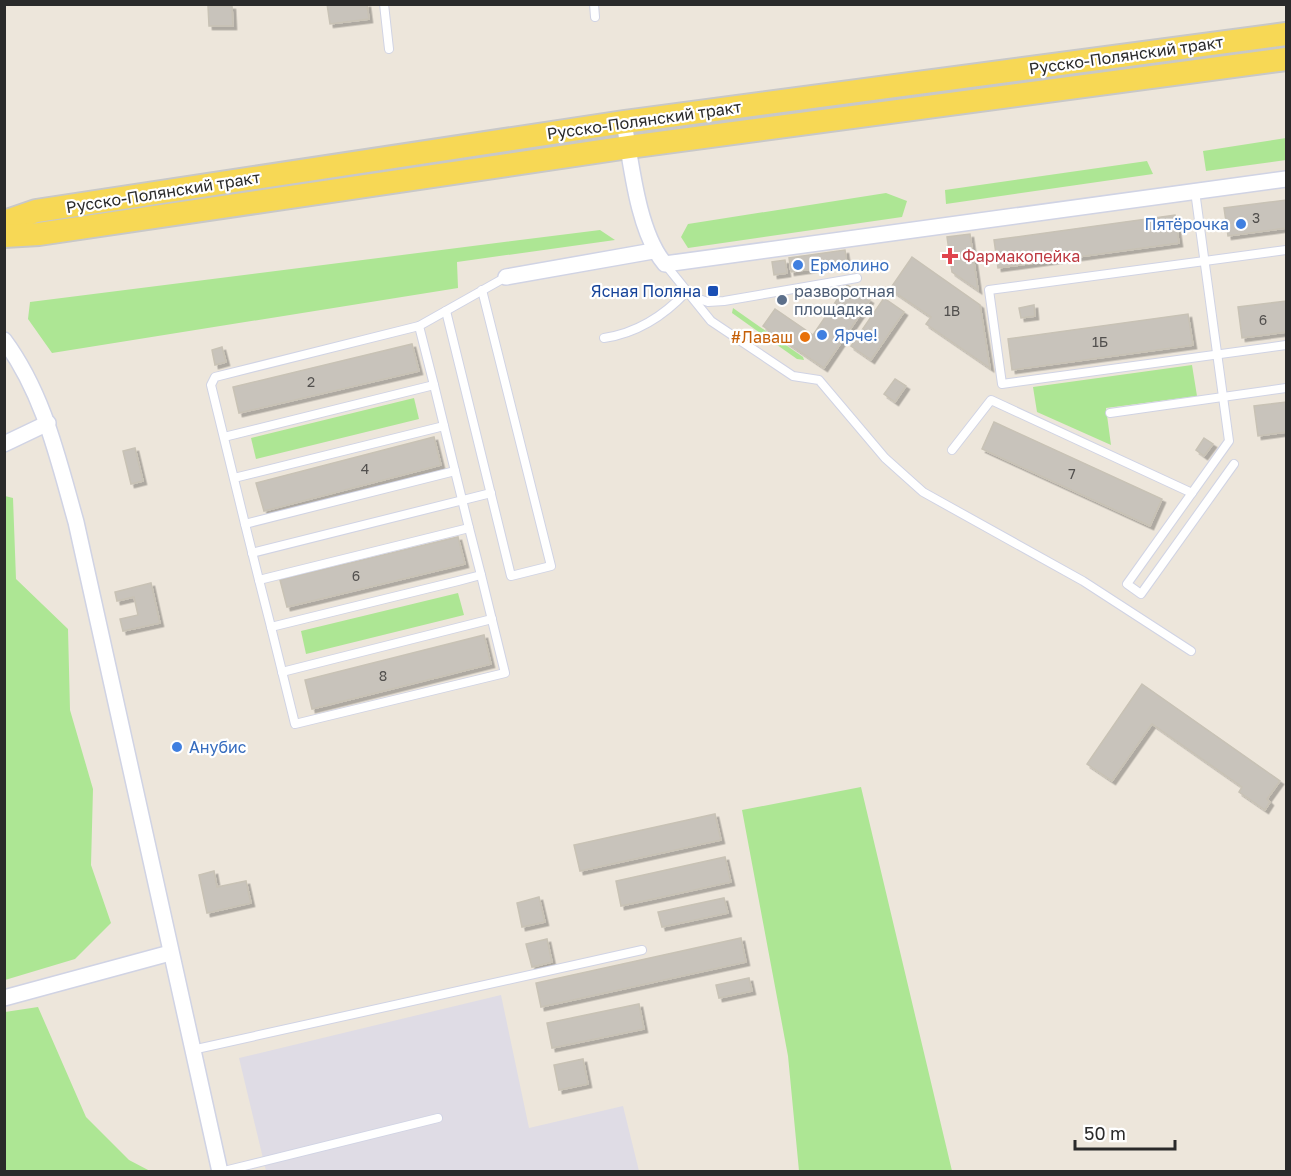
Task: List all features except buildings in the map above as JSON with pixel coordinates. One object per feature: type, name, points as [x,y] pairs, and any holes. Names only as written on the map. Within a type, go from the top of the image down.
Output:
[{"type":"main road","name":"Русско-Полянский тракт","points":[[4,222],[36,211],[624,122],[1287,34]]},
{"type":"main road","name":"Русско-Полянский тракт","points":[[4,236],[51,232],[628,147],[1287,59]]},
{"type":"street","points":[[624,122],[653,251],[665,264],[1287,179]]},
{"type":"street","points":[[506,277],[653,251]]},
{"type":"street","points":[[4,340],[24,369],[48,423],[76,522],[220,1172]]},
{"type":"street","points":[[4,444],[48,423]]},
{"type":"street","points":[[4,998],[170,953]]},
{"type":"lane","points":[[384,4],[389,49]]},
{"type":"lane","points":[[594,4],[595,17]]},
{"type":"lane","points":[[1195,191],[1229,441],[1127,584],[1141,594],[1234,464]]},
{"type":"lane","points":[[1287,250],[989,290],[1002,384],[1287,345]]},
{"type":"lane","points":[[665,264],[711,321],[794,376],[819,380],[885,458],[923,492],[1083,581],[1191,651]]},
{"type":"lane","points":[[419,326],[505,673],[295,724],[211,385],[216,376],[419,326],[506,277]]},
{"type":"lane","points":[[690,294],[708,302],[724,302],[857,278]]},
{"type":"lane","points":[[446,311],[511,576],[551,566],[482,291]]},
{"type":"lane","points":[[604,338],[624,335],[642,328],[690,294]]},
{"type":"lane","points":[[224,437],[434,386]]},
{"type":"lane","points":[[1110,412],[1287,388]]},
{"type":"lane","points":[[952,450],[991,400],[1192,493]]},
{"type":"lane","points":[[234,478],[444,426]]},
{"type":"lane","points":[[245,524],[455,471]]},
{"type":"lane","points":[[252,553],[491,493]]},
{"type":"lane","points":[[259,580],[469,528]]},
{"type":"lane","points":[[271,627],[481,575]]},
{"type":"lane","points":[[282,672],[492,619]]},
{"type":"lane","points":[[192,1050],[642,950]]},
{"type":"lane","points":[[220,1172],[438,1118]]},
{"type":"shaded area","points":[[501,995],[529,1128],[623,1106],[639,1171],[266,1171],[239,1058]]},
{"type":"green space","points":[[1286,138],[1286,160],[1206,171],[1203,151]]},
{"type":"green space","points":[[1147,161],[1153,174],[946,204],[945,190]]},
{"type":"green space","points":[[886,193],[907,201],[902,217],[688,248],[681,237],[688,224]]},
{"type":"green space","points":[[600,230],[615,240],[457,262],[458,288],[52,353],[28,319],[30,302]]},
{"type":"green space","points":[[733,308],[803,357],[804,360],[797,359],[732,313]]},
{"type":"green space","points":[[1192,365],[1197,396],[1106,408],[1111,445],[1037,412],[1033,387]]},
{"type":"green space","points":[[414,398],[419,419],[256,459],[251,438]]},
{"type":"green space","points":[[5,496],[13,498],[16,579],[68,629],[70,710],[93,789],[91,865],[111,923],[75,959],[5,980]]},
{"type":"green space","points":[[458,593],[464,615],[306,654],[301,631]]},
{"type":"green space","points":[[861,787],[952,1171],[799,1171],[788,1056],[742,810]]},
{"type":"green space","points":[[38,1007],[86,1117],[129,1160],[150,1171],[5,1171],[5,1012]]},
{"type":"place","name":"Пятёрочка","points":[[1241,224]]},
{"type":"place","name":"Фармакопейка","points":[[950,256]]},
{"type":"place","name":"Ермолино","points":[[798,265]]},
{"type":"place","name":"Ясная Поляна","points":[[713,291]]},
{"type":"place","name":"разворотная площадка","points":[[782,300]]},
{"type":"place","name":"Ярче!","points":[[822,335]]},
{"type":"place","name":"#Лаваш","points":[[805,337]]},
{"type":"place","name":"Анубис","points":[[177,747]]}]
